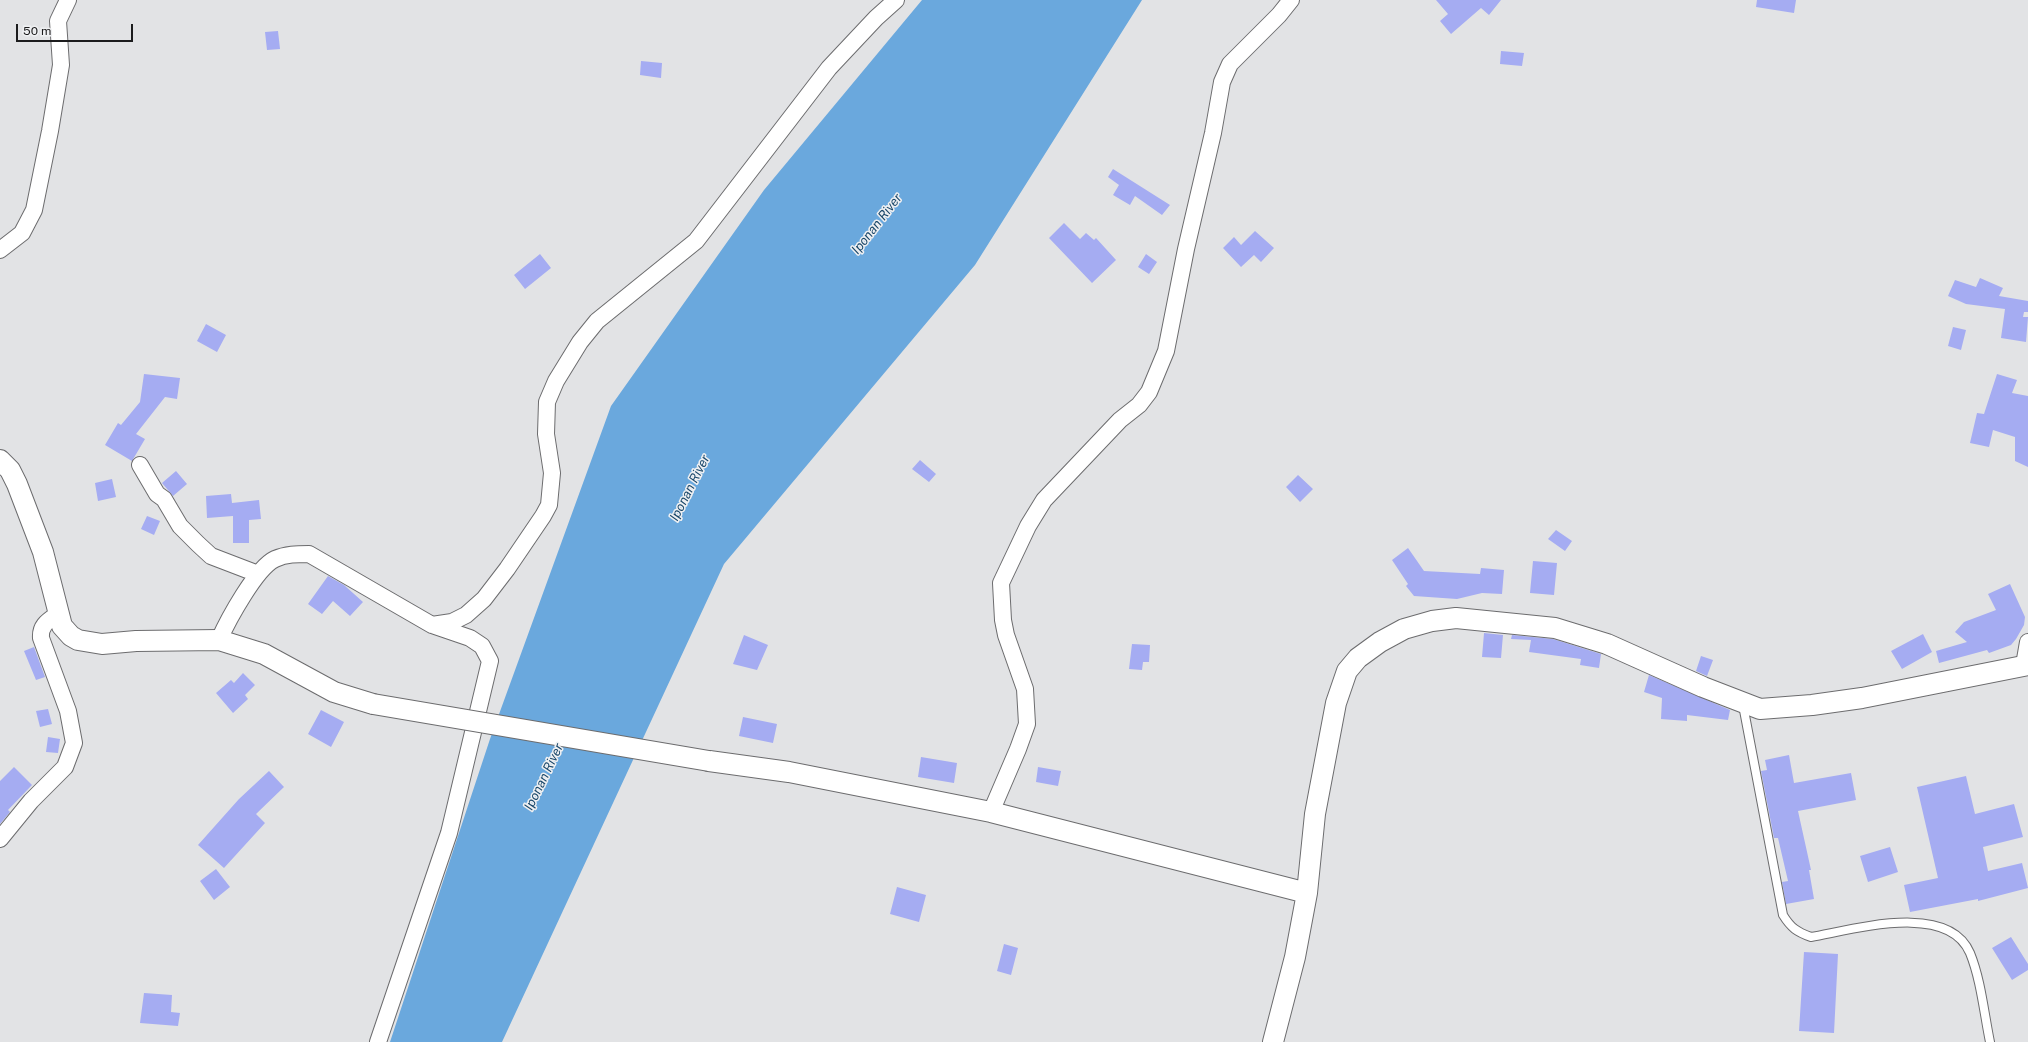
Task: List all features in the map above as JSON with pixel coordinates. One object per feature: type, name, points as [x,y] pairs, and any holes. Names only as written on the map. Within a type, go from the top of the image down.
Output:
[{"type":"street","points":[[0,250],[22,233],[34,210],[50,131],[61,65],[58,21],[68,0]]},
{"type":"street","points":[[432,625],[452,622],[466,614],[484,599],[507,569],[549,505],[552,472],[546,434],[547,402],[556,381],[580,342],[597,321],[696,241],[829,68],[876,18],[896,0]]},
{"type":"street","points":[[991,812],[1027,724],[1025,689],[1006,636],[1003,620],[1001,583],[1021,539],[1044,500],[1120,420],[1139,405],[1148,392],[1166,351],[1186,249],[1213,133],[1222,82],[1230,64],[1278,15],[1290,0]]},
{"type":"street","points":[[0,460],[10,470],[17,484],[38,537],[58,614],[65,631],[78,640],[102,644],[136,640],[219,640],[264,654],[334,692],[373,704],[709,761],[789,772],[991,812],[1307,893]]},
{"type":"street","points":[[140,465],[157,494],[164,499],[180,526],[198,544],[212,556],[258,574]]},
{"type":"street","points":[[219,640],[227,623],[258,574],[274,560],[291,554],[309,554],[432,625],[470,638],[482,646],[490,660],[449,832],[378,1042]]},
{"type":"street","points":[[0,840],[32,801],[65,767],[74,743],[68,712],[41,638],[40,630],[45,622],[58,614]]},
{"type":"street","points":[[1273,1042],[1294,957],[1307,893],[1316,806],[1336,703],[1347,671],[1358,658],[1380,642],[1404,628],[1432,621],[1456,618],[1555,628],[1607,644],[1743,704],[1760,709],[1812,705],[1932,685],[2026,665],[2028,642]]},
{"type":"lane","points":[[1743,704],[1783,915],[1789,925],[1796,932],[1811,937],[1906,922],[1930,925],[1947,930],[1960,937],[1969,952],[1974,968],[1990,1042]]},
{"type":"water","name":"Iponan River","points":[[922,0],[1142,0],[975,265],[724,564],[502,1042],[390,1042],[490,739],[611,406],[764,190]]},
{"type":"building","points":[[1436,0],[1501,0],[1489,15],[1481,8],[1451,34],[1440,21],[1448,14]]},
{"type":"building","points":[[1757,0],[1796,0],[1794,13],[1756,7]]},
{"type":"building","points":[[278,31],[280,49],[267,50],[265,32]]},
{"type":"building","points":[[1501,51],[1524,53],[1522,66],[1500,64]]},
{"type":"building","points":[[641,61],[662,63],[661,78],[640,75]]},
{"type":"building","points":[[1113,169],[1170,205],[1162,215],[1135,196],[1130,205],[1113,195],[1119,185],[1108,177]]},
{"type":"building","points":[[1064,223],[1080,239],[1086,233],[1094,240],[1096,238],[1116,260],[1092,283],[1049,238]]},
{"type":"building","points":[[1255,231],[1274,248],[1261,262],[1254,255],[1241,267],[1223,248],[1234,237],[1241,245]]},
{"type":"building","points":[[540,254],[551,268],[525,289],[514,275]]},
{"type":"building","points":[[1146,254],[1157,262],[1149,274],[1138,267]]},
{"type":"building","points":[[1980,278],[2003,288],[1999,296],[2028,301],[2028,312],[2024,312],[2023,317],[2028,317],[2026,342],[2001,338],[2005,309],[1966,304],[1948,296],[1955,280],[1976,287]]},
{"type":"building","points":[[206,324],[226,335],[217,352],[197,341]]},
{"type":"building","points":[[1953,327],[1966,330],[1961,350],[1948,346]]},
{"type":"building","points":[[144,374],[180,378],[177,399],[165,397],[136,434],[145,439],[132,461],[105,445],[118,423],[121,425],[140,402]]},
{"type":"building","points":[[1997,374],[2017,380],[2012,393],[2028,396],[2028,467],[2015,461],[2015,437],[1993,430],[1989,447],[1970,443],[1977,413],[1984,414]]},
{"type":"building","points":[[920,460],[936,474],[929,482],[912,469]]},
{"type":"building","points":[[176,471],[187,484],[173,496],[162,483]]},
{"type":"building","points":[[1298,475],[1313,489],[1300,502],[1286,487]]},
{"type":"building","points":[[112,479],[116,497],[98,501],[95,483]]},
{"type":"building","points":[[231,494],[232,503],[259,500],[261,519],[249,520],[249,543],[233,543],[233,516],[207,518],[206,496]]},
{"type":"building","points":[[147,516],[160,521],[154,535],[141,529]]},
{"type":"building","points":[[1556,530],[1572,541],[1565,551],[1548,539]]},
{"type":"building","points":[[1408,548],[1424,571],[1480,574],[1481,568],[1504,570],[1502,594],[1482,593],[1457,599],[1414,596],[1406,586],[1408,584],[1392,560]]},
{"type":"building","points":[[1533,561],[1557,563],[1554,595],[1530,593]]},
{"type":"building","points":[[328,576],[344,585],[363,602],[350,616],[333,601],[322,614],[308,604]]},
{"type":"building","points":[[2010,584],[2025,617],[2024,625],[2011,645],[1989,653],[1987,650],[1939,663],[1936,651],[1967,642],[1955,632],[1964,622],[1996,610],[1988,594]]},
{"type":"building","points":[[1484,633],[1503,635],[1501,658],[1482,657]]},
{"type":"building","points":[[1923,634],[1932,652],[1902,669],[1891,651]]},
{"type":"building","points":[[744,635],[768,645],[757,670],[733,664]]},
{"type":"building","points":[[1512,635],[1553,639],[1601,654],[1599,668],[1580,665],[1581,659],[1529,652],[1531,640],[1511,639]]},
{"type":"building","points":[[1132,644],[1150,645],[1149,662],[1143,662],[1142,670],[1129,669]]},
{"type":"building","points":[[34,647],[45,677],[36,680],[24,651]]},
{"type":"building","points":[[1701,656],[1713,660],[1707,676],[1696,671]]},
{"type":"building","points":[[243,673],[255,685],[245,695],[248,699],[233,713],[216,693],[231,680],[234,683]]},
{"type":"building","points":[[1649,675],[1730,710],[1728,720],[1687,715],[1687,721],[1661,719],[1662,698],[1644,692]]},
{"type":"building","points":[[48,709],[52,724],[40,727],[36,711]]},
{"type":"building","points":[[321,710],[344,722],[331,747],[308,734]]},
{"type":"building","points":[[743,717],[777,724],[773,743],[739,736]]},
{"type":"building","points":[[48,737],[60,739],[58,753],[46,752]]},
{"type":"building","points":[[1789,755],[1794,783],[1851,773],[1856,800],[1798,811],[1811,870],[1809,870],[1814,899],[1786,904],[1782,882],[1788,881],[1778,838],[1774,838],[1761,771],[1767,770],[1765,760]]},
{"type":"building","points":[[921,757],[957,763],[954,783],[918,777]]},
{"type":"building","points":[[14,767],[32,785],[8,810],[10,812],[0,824],[0,781]]},
{"type":"building","points":[[1038,767],[1061,771],[1058,786],[1036,782]]},
{"type":"building","points":[[269,771],[284,787],[256,814],[265,823],[224,868],[198,845],[239,799]]},
{"type":"building","points":[[1966,776],[1975,814],[2014,804],[2023,837],[1983,847],[1988,871],[2022,863],[2028,888],[1978,901],[1978,899],[1910,912],[1904,885],[1938,878],[1917,787]]},
{"type":"building","points":[[1890,847],[1898,872],[1868,882],[1860,856]]},
{"type":"building","points":[[216,869],[230,887],[214,900],[200,881]]},
{"type":"building","points":[[897,887],[926,895],[919,922],[890,914]]},
{"type":"building","points":[[2011,937],[2028,964],[2028,970],[2012,980],[1992,948]]},
{"type":"building","points":[[1004,944],[1018,948],[1011,975],[997,971]]},
{"type":"building","points":[[1804,952],[1838,954],[1834,1033],[1799,1031]]},
{"type":"building","points":[[144,993],[172,995],[171,1012],[180,1013],[178,1026],[140,1023]]}]
